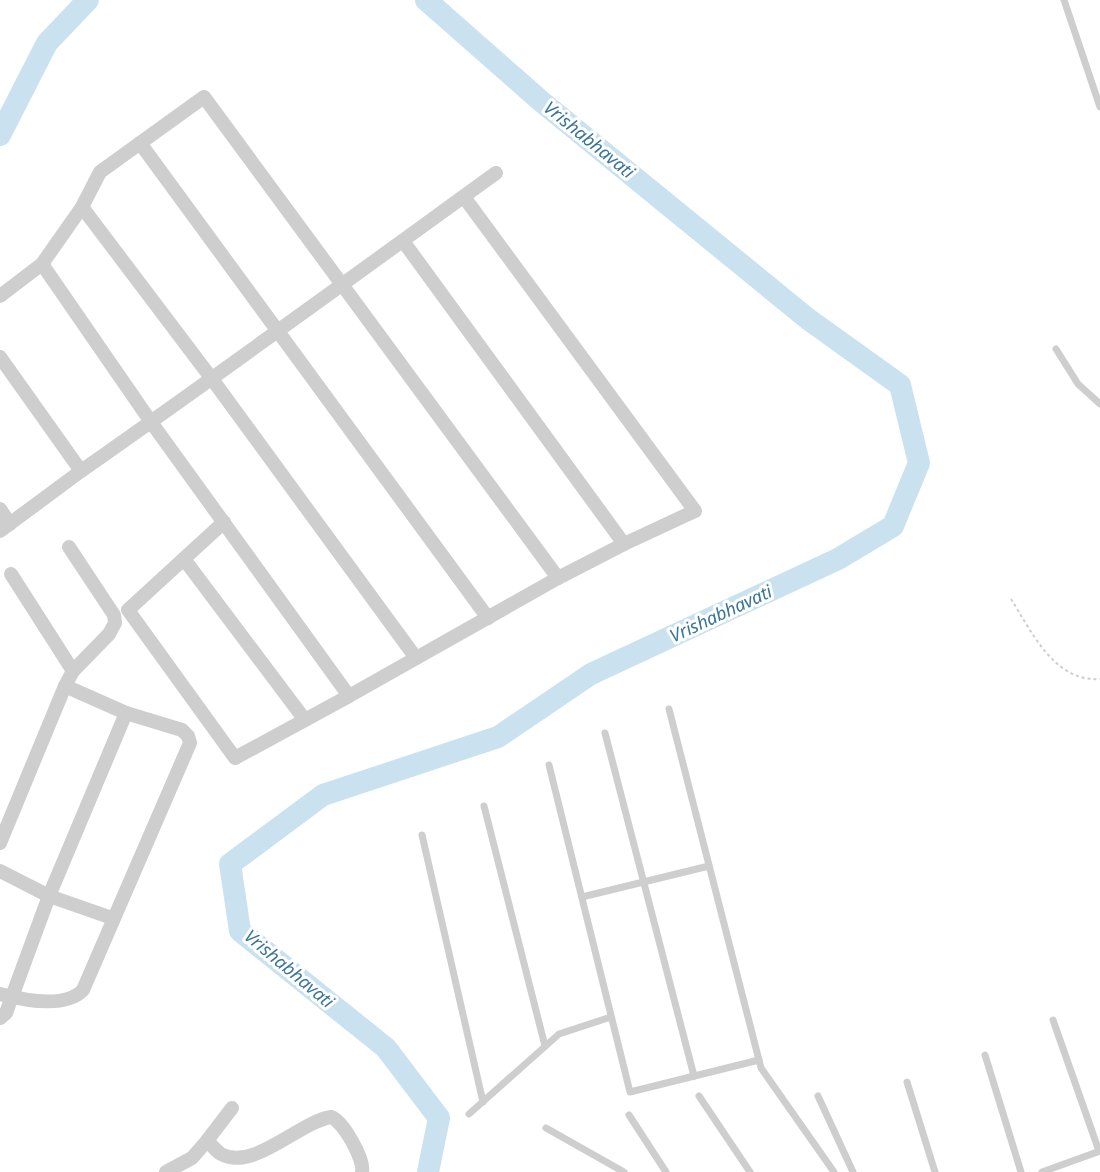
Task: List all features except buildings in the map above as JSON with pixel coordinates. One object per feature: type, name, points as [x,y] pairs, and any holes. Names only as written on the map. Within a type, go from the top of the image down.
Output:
[{"type":"street","points":[[0,296],[42,264],[82,207],[100,172],[204,97],[558,578]]},
{"type":"street","points":[[140,143],[488,618]]},
{"type":"street","points":[[0,509],[5,528],[496,173]]},
{"type":"street","points":[[224,522],[128,610],[235,758],[558,578],[694,511],[464,197]]},
{"type":"street","points":[[82,207],[212,379],[416,658]]},
{"type":"street","points":[[403,241],[624,544]]},
{"type":"street","points":[[42,264],[151,422],[349,696]]},
{"type":"street","points":[[0,357],[81,471]]},
{"type":"street","points":[[0,843],[65,686],[73,671],[109,633],[115,619],[69,547]]},
{"type":"street","points":[[184,559],[305,720]]},
{"type":"street","points":[[11,574],[73,671]]},
{"type":"street","points":[[6,995],[56,1002],[67,1000],[83,990],[112,918],[190,743],[188,736],[182,730],[126,712],[65,686]]},
{"type":"street","points":[[0,1018],[6,1013],[6,995],[126,712]]},
{"type":"street","points":[[0,871],[49,896],[112,918]]},
{"type":"street","points":[[166,1172],[192,1158],[232,1108]]},
{"type":"street","points":[[207,1141],[221,1154],[235,1160],[250,1158],[331,1117],[341,1123],[363,1164],[362,1172]]},
{"type":"lane","points":[[1064,0],[1100,107]]},
{"type":"lane","points":[[1056,349],[1078,384],[1100,404]]},
{"type":"lane","points":[[669,709],[761,1068],[834,1172]]},
{"type":"lane","points":[[605,733],[694,1076]]},
{"type":"lane","points":[[549,765],[630,1092],[759,1060]]},
{"type":"lane","points":[[484,806],[545,1046]]},
{"type":"lane","points":[[422,835],[483,1102]]},
{"type":"lane","points":[[582,897],[709,866]]},
{"type":"lane","points":[[469,1114],[559,1034],[611,1017]]},
{"type":"lane","points":[[1042,1172],[1100,1151],[1053,1020]]},
{"type":"lane","points":[[985,1055],[1022,1172]]},
{"type":"lane","points":[[907,1082],[935,1172]]},
{"type":"lane","points":[[699,1096],[750,1172]]},
{"type":"lane","points":[[818,1096],[853,1172]]},
{"type":"lane","points":[[629,1115],[666,1172]]},
{"type":"lane","points":[[546,1128],[624,1172]]},
{"type":"path","points":[[1011,599],[1048,656],[1058,665],[1087,680],[1100,679]]},
{"type":"waterway","name":"Vrishabhavati","points":[[0,135],[47,43],[88,0]]},
{"type":"waterway","name":"Vrishabhavati","points":[[426,0],[542,102],[808,319],[900,385],[919,463],[893,526],[838,559],[591,674],[498,737],[323,795],[230,864],[240,931],[386,1048],[439,1118],[428,1172]]}]
